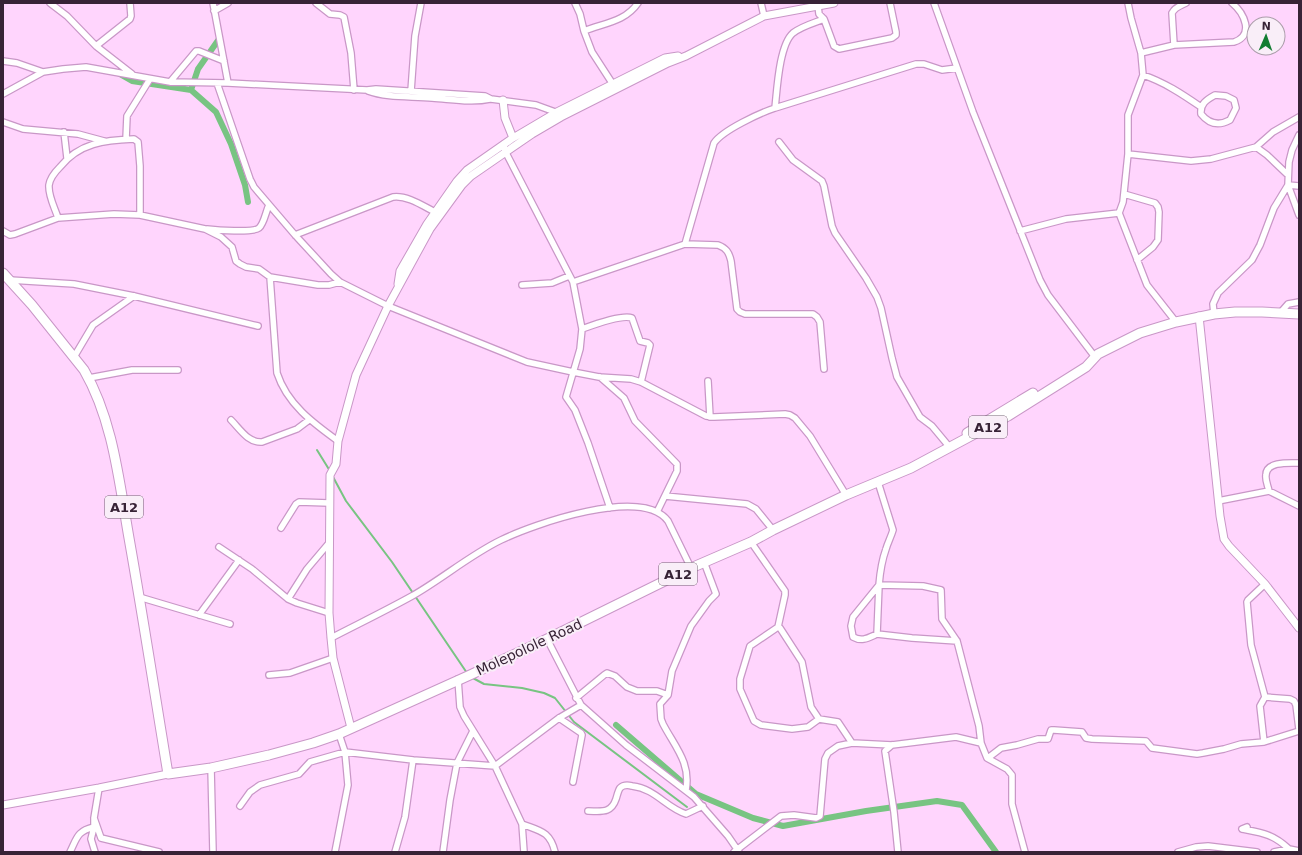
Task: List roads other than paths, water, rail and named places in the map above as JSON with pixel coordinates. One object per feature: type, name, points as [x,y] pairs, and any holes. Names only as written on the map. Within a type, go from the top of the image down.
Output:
[{"type":"main road","name":"A12","points":[[6,276],[74,357],[89,378],[105,418],[120,482],[168,774]]},
{"type":"main road","name":"Molepolole Road","points":[[878,482],[887,475],[947,444],[1083,362],[1140,333],[1199,316],[1214,314],[1235,312],[1281,312],[1299,314]]},
{"type":"main road","name":"Molepolole Road","points":[[168,774],[211,768],[294,749],[339,734],[547,639],[691,568],[752,542],[773,530],[846,495],[911,468],[1008,416],[1086,367],[1093,358]]},
{"type":"street","points":[[50,3],[67,16],[96,46],[132,74]]},
{"type":"street","points":[[55,7],[62,3]]},
{"type":"street","points":[[96,46],[130,19],[130,3]]},
{"type":"street","points":[[213,3],[228,83]]},
{"type":"street","points":[[214,11],[228,3]]},
{"type":"street","points":[[316,3],[330,14],[344,17],[351,53],[354,90]]},
{"type":"street","points":[[410,91],[415,36],[421,3]]},
{"type":"street","points":[[575,3],[592,52],[615,87]]},
{"type":"street","points":[[584,31],[613,23],[626,16],[638,3]]},
{"type":"street","points":[[761,3],[764,16]]},
{"type":"street","points":[[504,148],[513,138],[615,87],[686,56],[764,16],[834,3]]},
{"type":"street","points":[[818,6],[819,14],[824,19],[834,46],[839,49],[892,38],[896,32],[890,3]]},
{"type":"street","points":[[934,3],[973,112],[1044,288],[1093,358]]},
{"type":"street","points":[[1128,3],[1141,53],[1143,74],[1128,115],[1128,154],[1123,202],[1119,213],[1147,285],[1176,322]]},
{"type":"street","points":[[1174,45],[1172,13],[1177,7],[1186,3]]},
{"type":"street","points":[[1141,53],[1174,45],[1234,42],[1243,38],[1246,26],[1245,20],[1238,8],[1232,3]]},
{"type":"street","points":[[775,108],[780,63],[787,41],[795,32],[824,19]]},
{"type":"street","points":[[170,82],[196,51],[224,61]]},
{"type":"street","points":[[3,62],[17,63],[43,72]]},
{"type":"street","points":[[685,244],[714,143],[717,139],[751,117],[775,108],[916,64],[921,63],[942,70],[957,68]]},
{"type":"street","points":[[3,94],[43,72],[86,67],[170,82],[228,83],[354,90],[376,89],[410,91],[421,95]]},
{"type":"street","points":[[1143,74],[1175,90],[1201,107]]},
{"type":"street","points":[[126,139],[127,116],[150,79]]},
{"type":"street","points":[[217,83],[254,187],[295,235],[340,282],[388,306],[516,358],[600,377],[631,379],[641,382],[702,415],[710,417],[790,415],[795,418],[810,436],[846,495]]},
{"type":"street","points":[[367,90],[376,93],[503,100],[536,105],[559,115]]},
{"type":"street","points":[[1215,95],[1221,95],[1234,100],[1236,108],[1230,120],[1214,123],[1209,122],[1204,118],[1201,114],[1201,107],[1209,98],[1215,95]]},
{"type":"street","points":[[503,100],[505,118],[513,138]]},
{"type":"street","points":[[351,728],[333,658],[331,638],[329,613],[329,503],[330,475],[336,464],[338,441],[356,375],[388,306],[437,214],[466,179],[504,148],[559,115]]},
{"type":"street","points":[[1128,154],[1183,161],[1201,161],[1256,147],[1274,132],[1299,117]]},
{"type":"street","points":[[3,122],[23,129],[86,135],[104,141]]},
{"type":"street","points":[[64,132],[68,158]]},
{"type":"street","points":[[1299,135],[1292,150],[1288,175],[1288,185],[1299,216]]},
{"type":"street","points":[[58,218],[50,193],[50,183],[56,172],[68,158],[90,146],[104,141],[126,139],[134,139],[138,142],[140,166],[140,214]]},
{"type":"street","points":[[779,142],[793,160],[822,181],[832,226],[835,233],[866,278],[877,297],[881,308],[897,377],[920,417],[932,426],[947,444]]},
{"type":"street","points":[[1256,147],[1267,155],[1288,175]]},
{"type":"street","points":[[504,148],[573,282],[582,330],[580,349],[566,396],[575,410],[588,443],[610,508]]},
{"type":"street","points":[[1288,185],[1299,186]]},
{"type":"street","points":[[1214,314],[1213,304],[1218,293],[1248,265],[1256,254],[1274,208],[1288,185]]},
{"type":"street","points":[[1124,194],[1155,203],[1159,212],[1158,240],[1153,247],[1137,260]]},
{"type":"street","points":[[295,235],[393,197],[413,201],[437,214]]},
{"type":"street","points":[[3,231],[10,235],[15,234],[58,218],[114,214],[140,214],[206,229],[246,231],[256,230],[261,225],[269,205]]},
{"type":"street","points":[[1020,231],[1066,219],[1119,213]]},
{"type":"street","points":[[206,229],[221,237],[232,247],[236,261],[246,267],[259,269],[270,277],[318,285],[329,285],[340,282]]},
{"type":"street","points":[[573,282],[685,244],[718,245],[726,248],[729,253],[736,306],[740,312],[745,314],[808,313],[817,317],[820,322],[824,369]]},
{"type":"street","points":[[6,276],[74,284],[134,296],[258,326]]},
{"type":"street","points":[[522,285],[552,283],[569,276]]},
{"type":"street","points":[[270,277],[277,373],[284,390],[309,420],[338,441]]},
{"type":"street","points":[[74,357],[93,325],[134,296]]},
{"type":"street","points":[[1281,312],[1288,304],[1299,302]]},
{"type":"street","points":[[1199,316],[1218,501],[1224,539],[1265,584],[1299,628]]},
{"type":"street","points":[[582,330],[621,318],[632,318],[640,341],[650,345],[641,382]]},
{"type":"street","points":[[89,378],[132,370],[178,370]]},
{"type":"street","points":[[600,377],[624,398],[635,421],[677,464],[677,471],[657,512]]},
{"type":"street","points":[[708,381],[710,417]]},
{"type":"street","points":[[231,420],[250,440],[262,442],[297,430],[309,420]]},
{"type":"street","points":[[1269,491],[1265,474],[1267,469],[1277,464],[1299,463]]},
{"type":"street","points":[[877,634],[879,585],[885,550],[893,530],[878,482]]},
{"type":"street","points":[[1218,501],[1269,491],[1299,506]]},
{"type":"street","points":[[665,496],[747,504],[756,509],[773,530]]},
{"type":"street","points":[[281,528],[296,504],[299,502],[329,503]]},
{"type":"street","points":[[331,638],[419,592],[502,540],[557,518],[626,506],[642,507],[657,512],[664,516],[668,521],[691,568]]},
{"type":"street","points":[[752,542],[785,591],[778,627],[750,646],[740,679],[740,689],[754,721],[761,726],[792,729],[808,726],[819,719],[838,722],[852,743]]},
{"type":"street","points":[[288,599],[307,569],[329,543]]},
{"type":"street","points":[[219,546],[288,599],[329,613]]},
{"type":"street","points":[[199,615],[239,560]]},
{"type":"street","points":[[686,790],[688,781],[684,760],[672,742],[661,719],[660,704],[668,695],[672,672],[691,626],[709,601],[716,594],[704,562]]},
{"type":"street","points":[[1264,742],[1260,706],[1265,697],[1252,645],[1247,602],[1265,584]]},
{"type":"street","points":[[879,585],[853,617],[851,626],[853,637],[859,640],[866,639],[877,634],[957,641]]},
{"type":"street","points":[[879,585],[923,586],[941,590],[942,619],[957,641],[979,726],[981,743],[988,758],[1007,769],[1012,775],[1012,804],[1025,852]]},
{"type":"street","points":[[139,596],[230,624]]},
{"type":"street","points":[[778,627],[802,662],[811,707],[819,719]]},
{"type":"street","points":[[547,639],[576,698],[581,705],[626,745],[694,797],[728,836],[737,851],[781,816],[794,815],[816,818],[820,816],[825,759],[828,753],[838,746],[852,743],[892,745],[956,737],[981,743]]},
{"type":"street","points":[[269,675],[290,673],[333,658]]},
{"type":"street","points":[[576,698],[607,673],[615,676],[627,687],[637,691],[658,691],[668,695]]},
{"type":"street","points":[[458,679],[460,708],[495,766],[522,824],[524,852]]},
{"type":"street","points":[[988,758],[1001,748],[1038,739],[1048,739],[1051,730],[1082,732],[1086,738],[1092,739],[1146,741],[1152,748],[1197,754],[1241,744],[1264,742],[1299,730],[1296,705],[1294,701],[1290,699],[1265,697]]},
{"type":"street","points":[[240,806],[250,792],[260,786],[299,774],[310,762],[345,752],[413,760],[495,766],[558,718],[581,705]]},
{"type":"street","points":[[558,718],[582,735],[573,782]]},
{"type":"street","points":[[443,852],[457,763],[473,731]]},
{"type":"street","points":[[335,852],[348,785],[345,752],[339,734]]},
{"type":"street","points":[[892,745],[885,751],[898,852]]},
{"type":"street","points":[[395,852],[405,817],[413,760]]},
{"type":"street","points":[[211,768],[213,852]]},
{"type":"street","points":[[3,805],[168,774]]},
{"type":"street","points":[[588,811],[610,809],[614,805],[620,788],[622,786],[629,785],[649,790],[677,810],[686,814],[703,806]]},
{"type":"street","points":[[95,852],[91,842],[99,788]]},
{"type":"street","points":[[94,818],[101,838]]},
{"type":"street","points":[[522,824],[546,834],[549,837],[555,852]]},
{"type":"street","points":[[70,852],[81,832],[85,829],[94,827]]},
{"type":"street","points":[[1247,827],[1242,829],[1262,832],[1278,839],[1289,849],[1299,851]]},
{"type":"street","points":[[92,834],[101,838],[159,852]]},
{"type":"street","points":[[1178,852],[1196,847],[1208,846],[1257,852]]},
{"type":"street","points":[[1274,852],[1282,852],[1289,849]]},
{"type":"waterway","points":[[191,90],[198,69],[219,39],[219,34]]},
{"type":"waterway","points":[[118,73],[132,81],[191,90],[216,112],[231,144],[245,185],[248,202]]},
{"type":"waterway","points":[[317,450],[330,471]]},
{"type":"waterway","points":[[332,475],[346,501],[392,562],[467,673]]},
{"type":"waterway","points":[[471,677],[484,684],[522,688],[544,693],[555,698],[574,722],[687,807]]},
{"type":"waterway","points":[[616,725],[696,794],[753,818],[783,826],[866,811],[937,801],[962,805],[996,852]]}]
